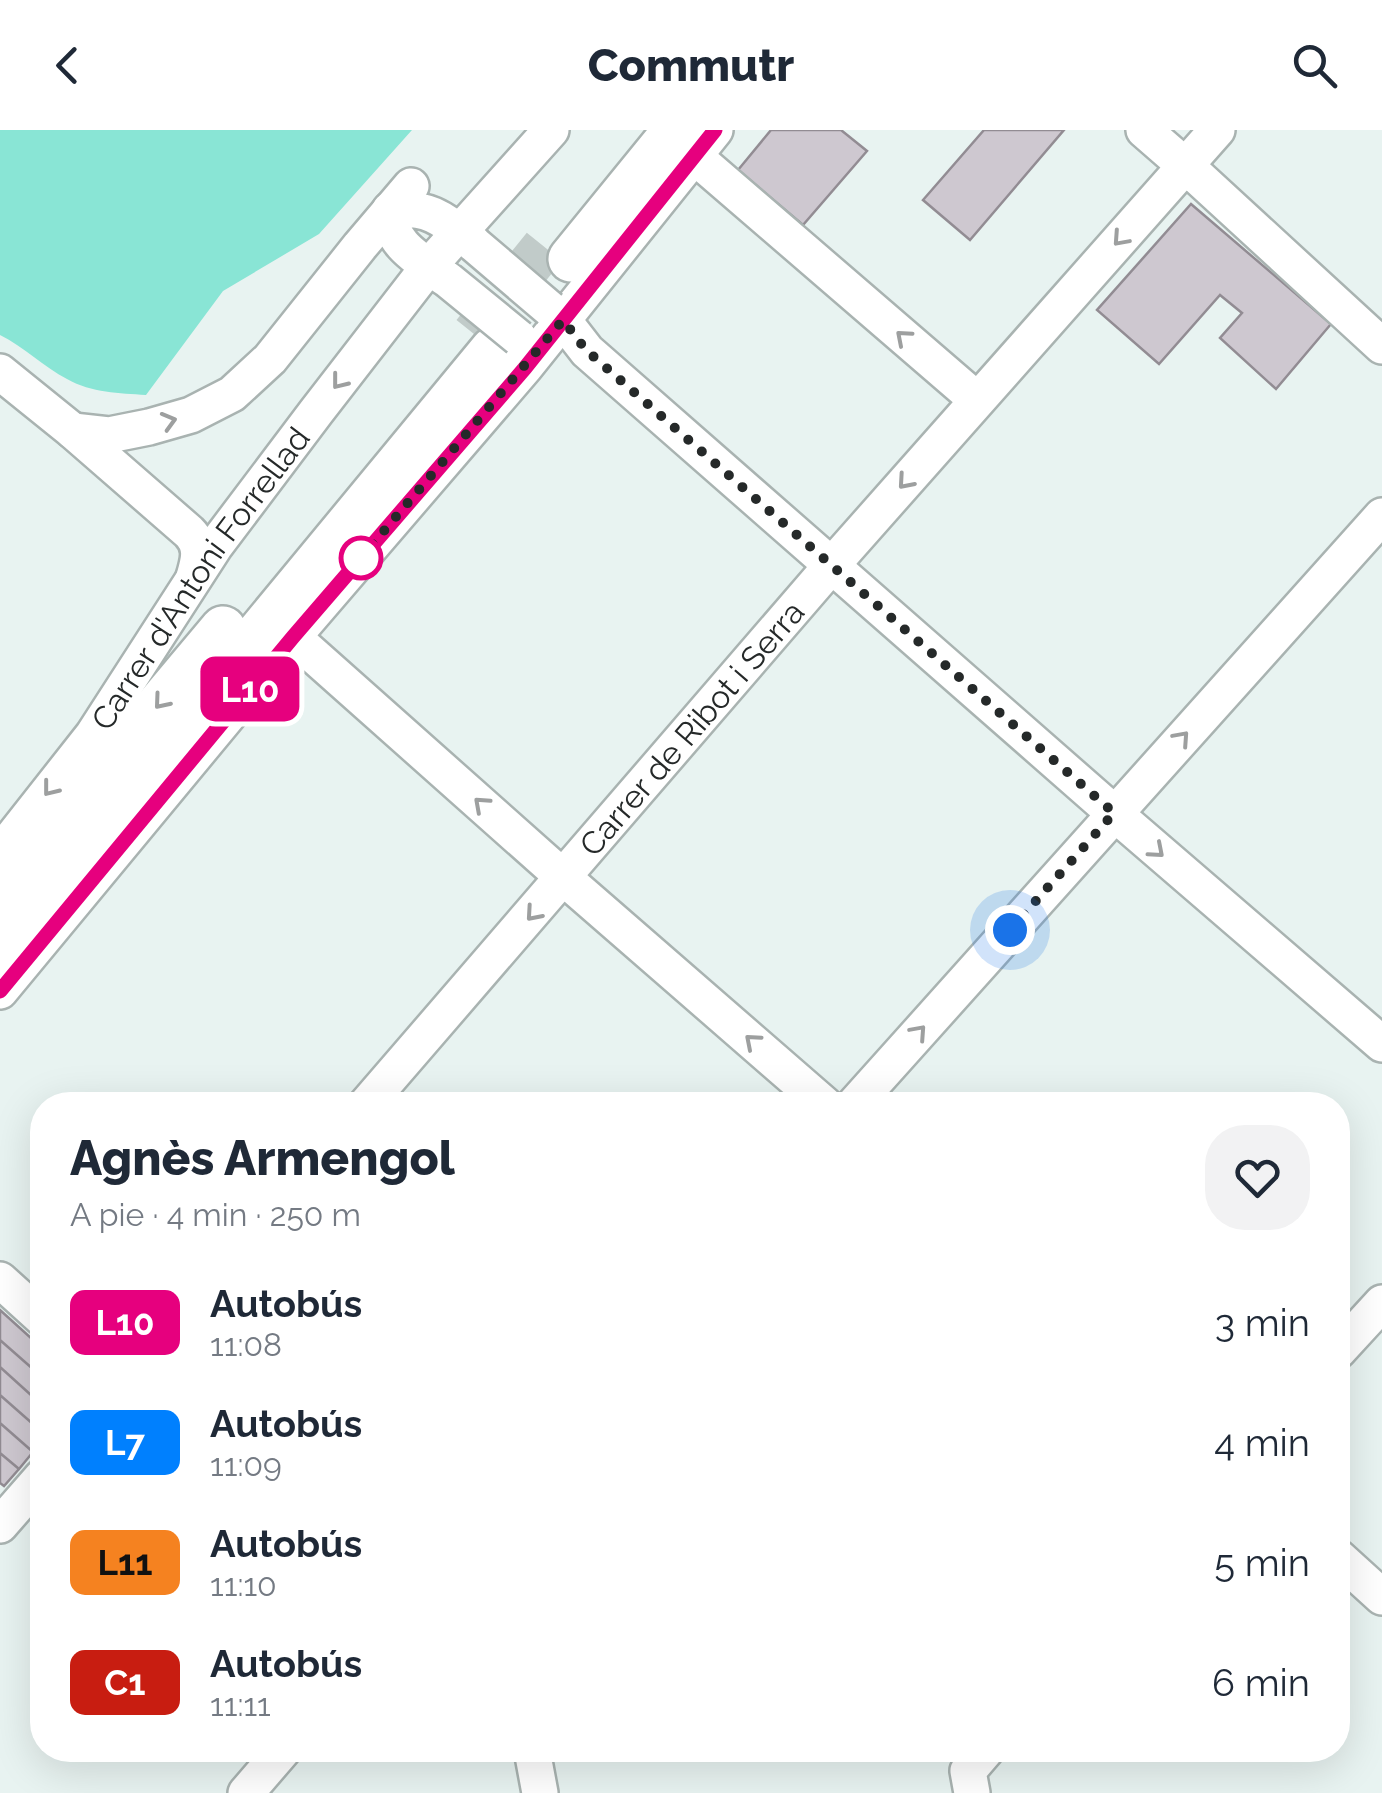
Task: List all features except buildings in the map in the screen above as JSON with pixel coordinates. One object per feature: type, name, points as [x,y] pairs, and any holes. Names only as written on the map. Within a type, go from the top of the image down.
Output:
[{"type":"street","name":"Carrer d'Antoni Forrellad","points":[[0,854],[93,734],[194,577],[249,501],[399,305],[438,273],[551,130]]},
{"type":"street","points":[[642,130],[560,250],[695,139]]},
{"type":"street","points":[[1144,130],[1382,346]]},
{"type":"street","name":"Carrer de Ribot i Serra","points":[[377,1092],[831,566],[1217,130]]},
{"type":"street","points":[[0,895],[503,347],[557,315],[695,139]]},
{"type":"street","points":[[695,139],[977,400]]},
{"type":"street","points":[[400,198],[410,208],[443,218],[557,315],[586,350],[1382,1044]]},
{"type":"street","points":[[400,198],[389,225],[398,240],[438,273],[503,347]]},
{"type":"street","points":[[73,431],[109,435],[150,427],[191,415],[232,394],[270,359],[400,198]]},
{"type":"street","points":[[0,991],[293,637],[503,347]]},
{"type":"street","points":[[0,952],[503,347]]},
{"type":"street","points":[[0,372],[195,538],[199,553],[194,577]]},
{"type":"street","points":[[866,1092],[1382,516]]},
{"type":"street","points":[[293,637],[810,1092]]},
{"type":"street","points":[[0,1280],[30,1307]]},
{"type":"street","points":[[1350,1339],[1382,1303]]},
{"type":"street","points":[[0,1526],[30,1490]]},
{"type":"street","points":[[1350,1568],[1382,1597]]},
{"type":"street","points":[[246,1793],[273,1762]]},
{"type":"street","points":[[536,1762],[540,1793]]},
{"type":"street","points":[[972,1793],[968,1772],[976,1762]]},
{"type":"green space","points":[[0,130],[412,130],[319,234],[223,291],[146,395],[106,392],[76,384],[0,335]]},
{"type":"tunnel","points":[[474,334],[549,241]]},
{"type":"bus line","name":"L10","points":[[0,991],[293,637],[525,368],[715,130]]},
{"type":"route","points":[[361,558],[563,320],[586,350],[1114,813],[1010,930]]}]
